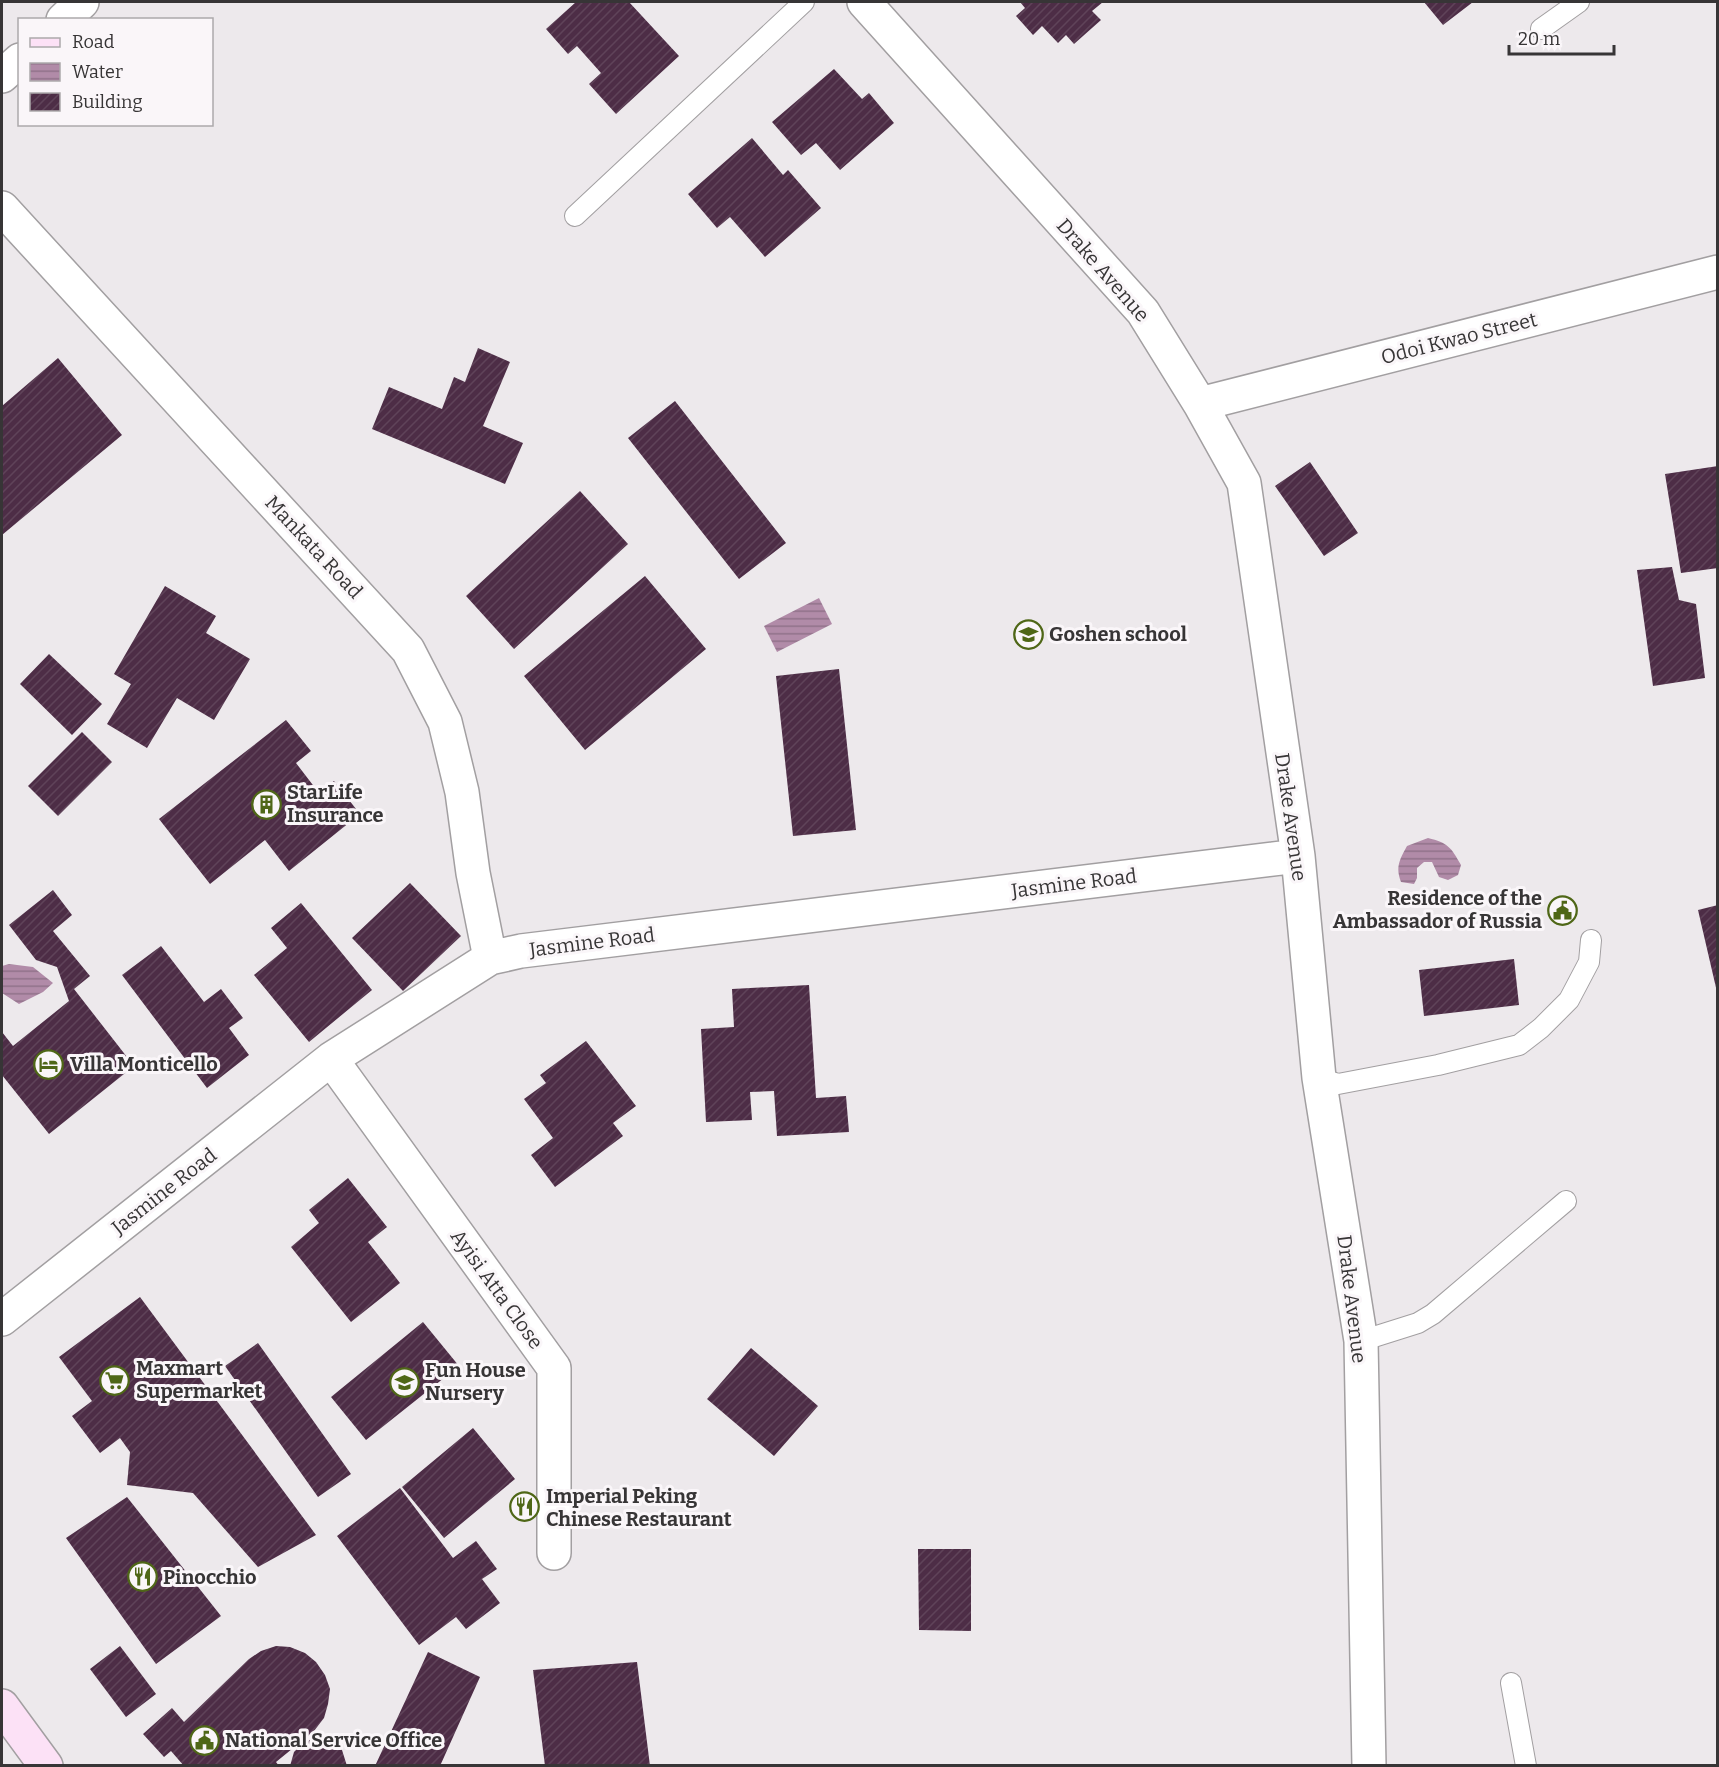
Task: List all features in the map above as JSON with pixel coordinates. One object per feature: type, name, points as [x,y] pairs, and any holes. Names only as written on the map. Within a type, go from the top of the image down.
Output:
[{"type":"street","points":[[65,18],[82,2]]},
{"type":"street","name":"Drake Avenue","points":[[864,2],[1143,312],[1200,404],[1244,483],[1298,856],[1319,1078],[1361,1341],[1369,1766]]},
{"type":"street","points":[[2,76],[18,62]]},
{"type":"street","name":"Mankata Road","points":[[2,208],[408,650],[445,722],[462,792],[472,873],[489,958]]},
{"type":"street","name":"Odoi Kwao Street","points":[[1200,404],[1718,272]]},
{"type":"street","name":"Jasmine Road","points":[[2,1319],[331,1059],[489,958],[521,951],[1298,856]]},
{"type":"street","name":"Ayisi Atta Close","points":[[331,1059],[554,1368],[555,1553]]},
{"type":"street","points":[[2,1706],[46,1766]]},
{"type":"lane","points":[[575,216],[804,2]]},
{"type":"lane","points":[[1541,28],[1579,2]]},
{"type":"lane","points":[[1319,1078],[1338,1084],[1438,1065],[1519,1044],[1541,1028],[1569,1000],[1589,962],[1591,940]]},
{"type":"lane","points":[[1361,1341],[1418,1323],[1433,1314],[1566,1201]]},
{"type":"lane","points":[[1511,1683],[1526,1766]]},
{"type":"water","points":[[819,598],[832,624],[777,652],[764,626]]},
{"type":"water","points":[[1428,838],[1445,844],[1451,850],[1461,865],[1458,875],[1448,880],[1439,877],[1432,862],[1424,862],[1417,868],[1417,878],[1414,884],[1401,882],[1398,867],[1407,846]]},
{"type":"water","points":[[9,964],[33,967],[53,983],[43,992],[19,1004],[2,993],[2,966]]},
{"type":"building","points":[[576,2],[629,2],[679,56],[616,114],[589,84],[601,73],[577,46],[568,54],[546,29]]},
{"type":"building","points":[[1020,2],[1103,2],[1092,11],[1101,20],[1074,44],[1066,35],[1058,43],[1042,26],[1033,35],[1016,16],[1025,8]]},
{"type":"building","points":[[1424,2],[1473,2],[1443,25]]},
{"type":"building","points":[[834,69],[862,99],[869,93],[894,123],[840,170],[816,143],[801,155],[772,122]]},
{"type":"building","points":[[752,138],[783,175],[788,170],[821,208],[765,257],[730,217],[717,228],[688,194]]},
{"type":"building","points":[[478,348],[510,362],[483,426],[523,443],[505,484],[372,429],[389,387],[442,409],[454,377],[465,382]]},
{"type":"building","points":[[58,358],[122,435],[2,535],[2,406]]},
{"type":"building","points":[[675,401],[786,543],[739,579],[628,438]]},
{"type":"building","points":[[1310,462],[1358,533],[1324,556],[1275,486]]},
{"type":"building","points":[[1718,466],[1718,568],[1681,573],[1665,474]]},
{"type":"building","points":[[580,491],[628,544],[514,649],[466,596]]},
{"type":"building","points":[[1672,567],[1679,600],[1696,604],[1705,678],[1653,686],[1637,570]]},
{"type":"building","points":[[645,576],[706,649],[585,750],[524,676]]},
{"type":"building","points":[[165,586],[216,616],[206,633],[250,659],[214,720],[177,698],[147,748],[107,724],[131,684],[114,674]]},
{"type":"building","points":[[49,654],[102,704],[72,735],[20,684]]},
{"type":"building","points":[[839,669],[856,830],[793,836],[776,676]]},
{"type":"building","name":"StarLife Insurance","points":[[286,720],[311,751],[296,763],[319,793],[334,781],[360,814],[289,871],[265,840],[210,884],[159,819]]},
{"type":"building","points":[[82,732],[112,762],[58,816],[28,786]]},
{"type":"building","points":[[410,883],[461,936],[403,991],[352,938]]},
{"type":"building","points":[[53,890],[72,915],[53,931],[90,976],[74,989],[134,1066],[49,1134],[2,1075],[2,1032],[13,1046],[69,1001],[57,967],[36,960],[9,925]]},
{"type":"building","points":[[301,903],[372,990],[309,1042],[254,975],[287,948],[271,928]]},
{"type":"building","points":[[1718,905],[1718,991],[1717,992],[1698,910]]},
{"type":"building","points":[[161,946],[204,1002],[221,989],[243,1018],[229,1028],[249,1055],[207,1088],[122,975]]},
{"type":"building","points":[[1514,959],[1519,1005],[1424,1016],[1419,970]]},
{"type":"building","points":[[809,985],[816,1098],[846,1096],[849,1132],[777,1136],[774,1091],[750,1092],[752,1120],[706,1122],[701,1029],[734,1027],[732,989]]},
{"type":"building","points":[[586,1041],[636,1106],[613,1123],[623,1136],[555,1187],[531,1155],[553,1138],[524,1099],[546,1083],[540,1075]]},
{"type":"building","points":[[348,1178],[387,1227],[368,1242],[400,1283],[351,1322],[291,1247],[319,1223],[309,1210]]},
{"type":"building","points":[[140,1297],[316,1535],[258,1567],[193,1493],[127,1485],[130,1452],[120,1438],[100,1453],[72,1416],[92,1401],[59,1357]]},
{"type":"building","points":[[423,1322],[459,1366],[366,1440],[331,1397]]},
{"type":"building","points":[[258,1343],[351,1474],[318,1497],[225,1366]]},
{"type":"building","points":[[751,1348],[818,1406],[774,1456],[707,1399]]},
{"type":"building","points":[[473,1428],[515,1479],[444,1538],[402,1487]]},
{"type":"building","points":[[400,1488],[453,1558],[476,1541],[497,1569],[482,1579],[500,1603],[466,1629],[456,1617],[419,1645],[337,1536]]},
{"type":"building","name":"Pinocchio","points":[[127,1497],[221,1616],[156,1664],[66,1538]]},
{"type":"building","points":[[918,1549],[971,1549],[971,1631],[919,1630]]},
{"type":"building","points":[[120,1646],[156,1694],[126,1717],[90,1669]]},
{"type":"building","points":[[276,1646],[290,1647],[305,1653],[316,1662],[325,1675],[330,1689],[324,1718],[314,1731],[276,1762],[279,1766],[184,1766],[171,1751],[164,1757],[143,1734],[172,1708],[184,1722],[249,1659],[261,1651]]},
{"type":"building","points":[[428,1652],[480,1677],[440,1766],[375,1766]]},
{"type":"building","points":[[637,1662],[650,1766],[545,1766],[533,1670]]},
{"type":"building","points":[[312,1739],[324,1739],[334,1743],[342,1750],[347,1766],[290,1766],[294,1752],[302,1744]]},
{"type":"place","name":"Goshen school","points":[[1028,634]]},
{"type":"place","name":"StarLife Insurance","points":[[266,804]]},
{"type":"place","name":"Residence of the Ambassador of Russia","points":[[1563,910]]},
{"type":"place","name":"Villa Monticello","points":[[49,1064]]},
{"type":"place","name":"Maxmart Supermarket","points":[[115,1380]]},
{"type":"place","name":"Fun House Nursery","points":[[404,1382]]},
{"type":"place","name":"Imperial Peking Chinese Restaurant","points":[[525,1507]]},
{"type":"place","name":"Pinocchio","points":[[142,1577]]},
{"type":"place","name":"National Service Office","points":[[204,1740]]}]
